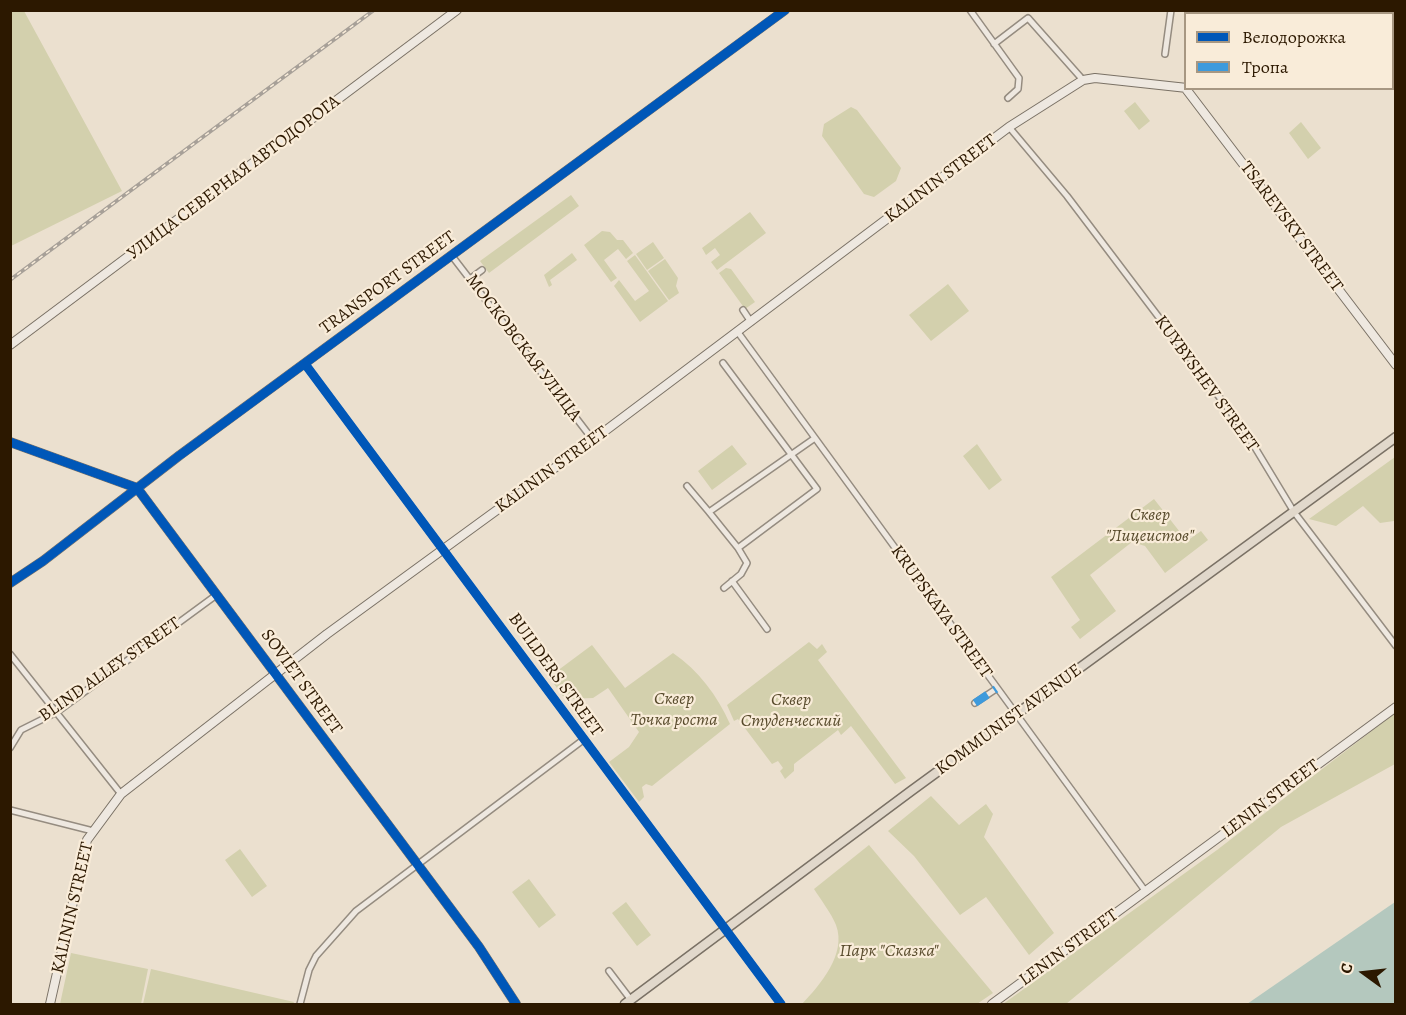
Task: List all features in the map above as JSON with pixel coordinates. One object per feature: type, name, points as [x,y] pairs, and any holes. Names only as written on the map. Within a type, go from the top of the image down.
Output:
[{"type":"main road","name":"KOMMUNIST AVENUE","points":[[628,1002],[1395,437]]},
{"type":"street","name":"УЛИЦА СЕВЕРНАЯ АВТОДОРОГА","points":[[10,345],[457,10]]},
{"type":"street","name":"TRANSPORT STREET","points":[[10,583],[44,561],[137,488],[785,10]]},
{"type":"street","points":[[970,10],[1018,78],[1018,89],[1008,98]]},
{"type":"street","points":[[1023,10],[1083,80],[1095,78],[1184,89]]},
{"type":"street","points":[[1165,54],[1171,10]]},
{"type":"street","points":[[994,44],[1028,18]]},
{"type":"street","name":"KALININ STREET","points":[[50,1005],[87,840],[121,794],[275,673],[594,441],[1009,127],[1083,80]]},
{"type":"street","name":"TSAREVSKY STREET","points":[[1188,90],[1395,365]]},
{"type":"street","name":"KUYBYSHEV STREET","points":[[1009,127],[1067,196],[1245,432],[1294,512],[1395,646]]},
{"type":"street","name":"МОСКОВСКАЯ УЛИЦА","points":[[452,256],[594,441]]},
{"type":"street","points":[[470,279],[482,270]]},
{"type":"street","points":[[743,310],[751,322]]},
{"type":"street","name":"KRUPSKAYA STREET","points":[[738,331],[996,689],[1146,892]]},
{"type":"street","points":[[723,363],[817,489],[738,548]]},
{"type":"street","name":"BUILDERS STREET","points":[[305,364],[781,1005]]},
{"type":"street","points":[[709,512],[783,458],[792,455],[815,438]]},
{"type":"street","points":[[10,442],[137,488]]},
{"type":"street","points":[[687,486],[738,548],[747,563],[745,570],[724,588]]},
{"type":"street","name":"SOVIET STREET","points":[[137,488],[215,596],[479,947],[516,1005]]},
{"type":"street","points":[[732,581],[767,629]]},
{"type":"street","name":"BLIND ALLEY STREET","points":[[10,748],[21,730],[57,712],[215,596]]},
{"type":"street","points":[[10,654],[121,794]]},
{"type":"street","points":[[975,703],[996,689]]},
{"type":"street","name":"LENIN STREET","points":[[992,1005],[1395,707]]},
{"type":"street","points":[[300,1005],[309,970],[333,934],[356,911],[583,740]]},
{"type":"street","points":[[10,810],[93,831]]},
{"type":"street","points":[[609,970],[628,1002]]},
{"type":"green space","points":[[11,10],[24,11],[122,191],[11,246]]},
{"type":"green space","points":[[1135,102],[1150,121],[1139,130],[1124,111]]},
{"type":"green space","points":[[851,107],[857,110],[901,168],[896,181],[874,197],[864,194],[822,136],[824,124]]},
{"type":"green space","points":[[1301,122],[1321,148],[1308,159],[1289,133]]},
{"type":"green space","points":[[571,195],[579,206],[489,273],[480,261]]},
{"type":"green space","points":[[750,212],[766,233],[717,270],[711,262],[720,255],[715,248],[706,255],[702,248]]},
{"type":"green space","points":[[602,231],[610,232],[617,240],[623,240],[633,253],[626,259],[618,249],[604,260],[617,278],[611,282],[584,245]]},
{"type":"green space","points":[[653,242],[664,258],[647,270],[636,254]]},
{"type":"green space","points":[[572,253],[577,260],[550,280],[552,285],[549,287],[544,275]]},
{"type":"green space","points":[[635,255],[668,301],[640,322],[614,286],[619,280],[635,301],[649,291],[627,261]]},
{"type":"green space","points":[[665,259],[678,278],[676,286],[679,293],[669,300],[648,271]]},
{"type":"green space","points":[[726,268],[731,269],[755,302],[745,309],[719,273]]},
{"type":"green space","points":[[948,284],[969,311],[931,341],[909,315]]},
{"type":"green space","points":[[977,444],[1002,480],[989,490],[963,456]]},
{"type":"green space","points":[[732,445],[747,464],[712,490],[698,471]]},
{"type":"green space","points":[[1395,457],[1394,521],[1380,523],[1363,506],[1336,526],[1309,519]]},
{"type":"green space","name":"Сквер \"Лицеистов\"","points":[[1154,499],[1187,541],[1201,531],[1208,540],[1165,573],[1145,546],[1132,542],[1090,575],[1116,611],[1080,639],[1071,627],[1080,620],[1051,577]]},
{"type":"green space","name":"Сквер Студенческий","points":[[809,642],[817,649],[822,644],[827,652],[818,660],[906,778],[895,784],[851,726],[841,735],[838,730],[794,764],[794,771],[785,779],[780,771],[783,768],[778,761],[772,764],[738,719],[734,721],[727,705]]},
{"type":"green space","name":"Сквер Точка роста","points":[[592,645],[625,688],[673,653],[706,684],[730,724],[652,786],[646,784],[642,787],[644,797],[639,802],[609,762],[629,747],[639,732],[608,688],[593,698],[565,699],[549,677]]},
{"type":"green space","points":[[1395,713],[1395,764],[1281,827],[1066,1004],[1003,1004],[1217,850]]},
{"type":"green space","name":"Парк \"Сказка\"","points":[[931,796],[959,825],[986,804],[993,814],[984,837],[1054,933],[1029,955],[986,897],[960,915],[914,856],[888,831]]},
{"type":"green space","name":"Парк \"Сказка\"","points":[[869,845],[993,993],[977,1004],[802,1004],[824,978],[838,947],[836,925],[814,889]]},
{"type":"green space","points":[[240,849],[267,886],[252,897],[225,860]]},
{"type":"green space","points":[[529,879],[556,915],[539,928],[512,892]]},
{"type":"green space","points":[[626,902],[651,935],[637,946],[612,913]]},
{"type":"green space","points":[[71,953],[148,969],[141,1004],[60,1004]]},
{"type":"green space","points":[[151,969],[294,1002],[293,1004],[143,1004]]},
{"type":"shaded area","points":[[1395,902],[1395,1004],[1247,1004]]},
{"type":"railway","points":[[10,280],[374,10]]},
{"type":"marked path","points":[[975,703],[996,689]]},
{"type":"cycle path","points":[[10,583],[43,561],[180,455],[785,10]]},
{"type":"cycle path","points":[[305,364],[781,1004]]},
{"type":"cycle path","points":[[10,442],[137,488],[479,947],[516,1004]]}]
